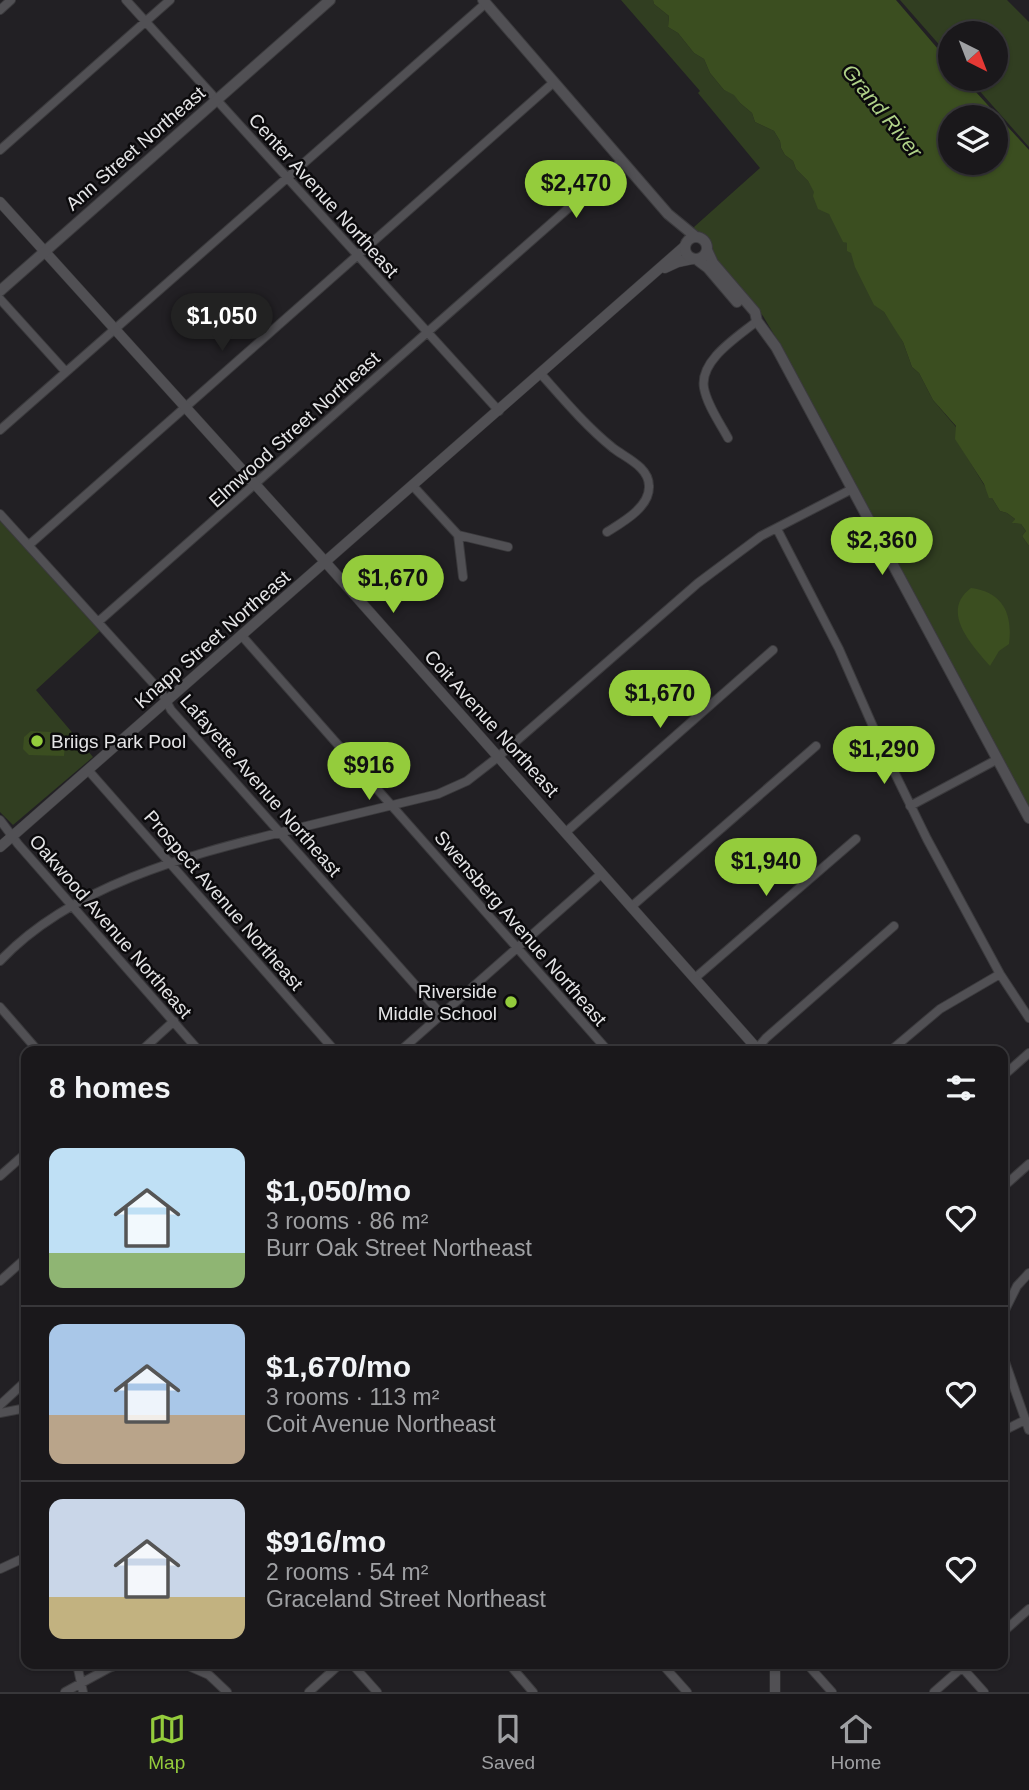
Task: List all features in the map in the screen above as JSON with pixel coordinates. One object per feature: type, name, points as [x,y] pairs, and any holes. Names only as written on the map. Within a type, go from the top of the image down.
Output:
[{"type":"main road","name":"Ann Street Northeast","points":[[0,291],[330,0]]},
{"type":"main road","points":[[484,1],[668,214],[704,241],[718,274]]},
{"type":"main road","points":[[668,214],[685,245],[685,253],[718,274],[755,312],[757,320],[776,347],[1029,818]]},
{"type":"main road","points":[[685,245],[696,237]]},
{"type":"main road","points":[[694,259],[704,256],[707,250]]},
{"type":"street","points":[[0,10],[11,0]]},
{"type":"street","name":"Center Avenue Northeast","points":[[126,0],[499,411]]},
{"type":"street","points":[[0,150],[170,0]]},
{"type":"street","points":[[0,430],[484,1]]},
{"type":"street","points":[[29,545],[554,82]]},
{"type":"street","name":"Elmwood Street Northeast","points":[[98,622],[622,160]]},
{"type":"street","name":"Coit Avenue Northeast","points":[[0,202],[326,562],[753,1046]]},
{"type":"street","points":[[659,272],[685,245]]},
{"type":"street","points":[[659,272],[678,262],[694,259]]},
{"type":"street","name":"Knapp Street Northeast","points":[[0,848],[659,272]]},
{"type":"street","points":[[0,299],[66,372]]},
{"type":"street","points":[[728,438],[705,394],[703,379],[705,371],[717,356],[757,320]]},
{"type":"street","points":[[541,374],[590,428],[639,467],[648,479],[650,487],[645,502],[607,532]]},
{"type":"street","points":[[414,486],[458,535],[508,547]]},
{"type":"street","points":[[0,961],[34,932],[72,907],[126,879],[170,863],[281,832],[448,790],[482,771],[698,583],[761,536],[852,489]]},
{"type":"street","name":"Lafayette Avenue Northeast","points":[[0,514],[162,693],[172,709],[441,1014]]},
{"type":"street","points":[[777,529],[839,649],[910,806],[1000,974],[1029,1018]]},
{"type":"street","points":[[458,535],[463,577]]},
{"type":"street","name":"Swensberg Avenue Northeast","points":[[242,636],[604,1046]]},
{"type":"street","points":[[566,832],[774,650]]},
{"type":"street","points":[[631,907],[816,746]]},
{"type":"street","points":[[910,806],[998,760]]},
{"type":"street","name":"Prospect Avenue Northeast","points":[[88,770],[331,1046]]},
{"type":"street","name":"Oakwood Avenue Northeast","points":[[0,820],[72,907],[195,1046]]},
{"type":"street","points":[[695,978],[856,839]]},
{"type":"street","points":[[406,1046],[601,874]]},
{"type":"street","points":[[760,1046],[894,926]]},
{"type":"street","points":[[896,1046],[940,1009],[1000,974]]},
{"type":"street","points":[[0,1007],[34,1046]]},
{"type":"street","points":[[146,1046],[173,1021]]},
{"type":"street","points":[[1008,1071],[1029,1052]]},
{"type":"street","points":[[0,1176],[21,1157]]},
{"type":"street","points":[[1008,1183],[1029,1164]]},
{"type":"street","points":[[0,1281],[21,1262]]},
{"type":"street","points":[[1008,1304],[1017,1286],[1029,1273]]},
{"type":"street","points":[[1008,1371],[1029,1430]]},
{"type":"street","points":[[0,1405],[21,1386]]},
{"type":"street","points":[[0,1413],[21,1409]]},
{"type":"street","points":[[1008,1428],[1025,1420]]},
{"type":"street","points":[[0,1569],[21,1559]]},
{"type":"street","points":[[1008,1628],[1029,1609]]},
{"type":"street","points":[[78,1669],[82,1688]]},
{"type":"street","points":[[65,1692],[82,1688],[108,1669]]},
{"type":"street","points":[[195,1669],[209,1675],[226,1692]]},
{"type":"street","points":[[309,1692],[334,1669]]},
{"type":"street","points":[[356,1669],[377,1692]]},
{"type":"street","points":[[513,1669],[533,1692]]},
{"type":"street","points":[[666,1669],[687,1692]]},
{"type":"street","points":[[775,1669],[775,1692]]},
{"type":"street","points":[[811,1669],[832,1692]]},
{"type":"street","points":[[934,1692],[958,1669]]},
{"type":"street","points":[[965,1669],[984,1692]]},
{"type":"shaded area","points":[[621,0],[653,0],[654,4],[669,16],[668,27],[678,33],[694,53],[704,59],[710,73],[724,90],[734,94],[752,113],[755,122],[774,131],[785,155],[808,181],[835,223],[843,241],[847,243],[875,305],[894,326],[912,367],[919,373],[933,400],[956,427],[956,439],[1000,511],[1015,519],[1013,523],[1021,524],[1026,531],[1022,536],[1029,546],[1029,807],[779,343],[763,316],[714,260],[707,241],[695,231],[694,227],[760,168],[698,93],[700,91]]},
{"type":"shaded area","points":[[900,0],[1007,0],[1029,22],[1029,147],[1008,123],[1008,105],[992,105],[980,91],[1008,91],[1008,21],[938,21],[938,43]]},
{"type":"shaded area","points":[[0,520],[100,631],[36,690],[93,757],[13,825],[0,812]]},
{"type":"water","name":"Grand River","points":[[653,0],[896,0],[938,49],[938,91],[975,91],[988,105],[938,105],[938,175],[1008,175],[1008,127],[1029,150],[1029,546],[1022,536],[1026,531],[1021,524],[1012,523],[1015,519],[1000,511],[992,498],[989,498],[984,484],[955,439],[956,426],[933,400],[919,373],[912,367],[903,342],[884,312],[874,305],[851,253],[847,251],[847,243],[843,242],[829,214],[818,209],[808,181],[785,155],[774,131],[755,122],[752,113],[734,95],[724,90],[710,73],[704,59],[694,53],[678,33],[668,27],[669,16],[654,4]]},
{"type":"water","points":[[971,588],[991,594],[1004,606],[1007,614],[1009,644],[999,651],[990,666],[968,639],[958,618],[962,597]]},
{"type":"water","name":"Briigs Park Pool","points":[[31,731],[51,732],[51,745],[65,746],[64,756],[29,755],[23,749],[24,737]]},
{"type":"place","name":"Briigs Park Pool","points":[[37,741]]},
{"type":"place","name":"Riverside Middle School","points":[[511,1002]]}]
